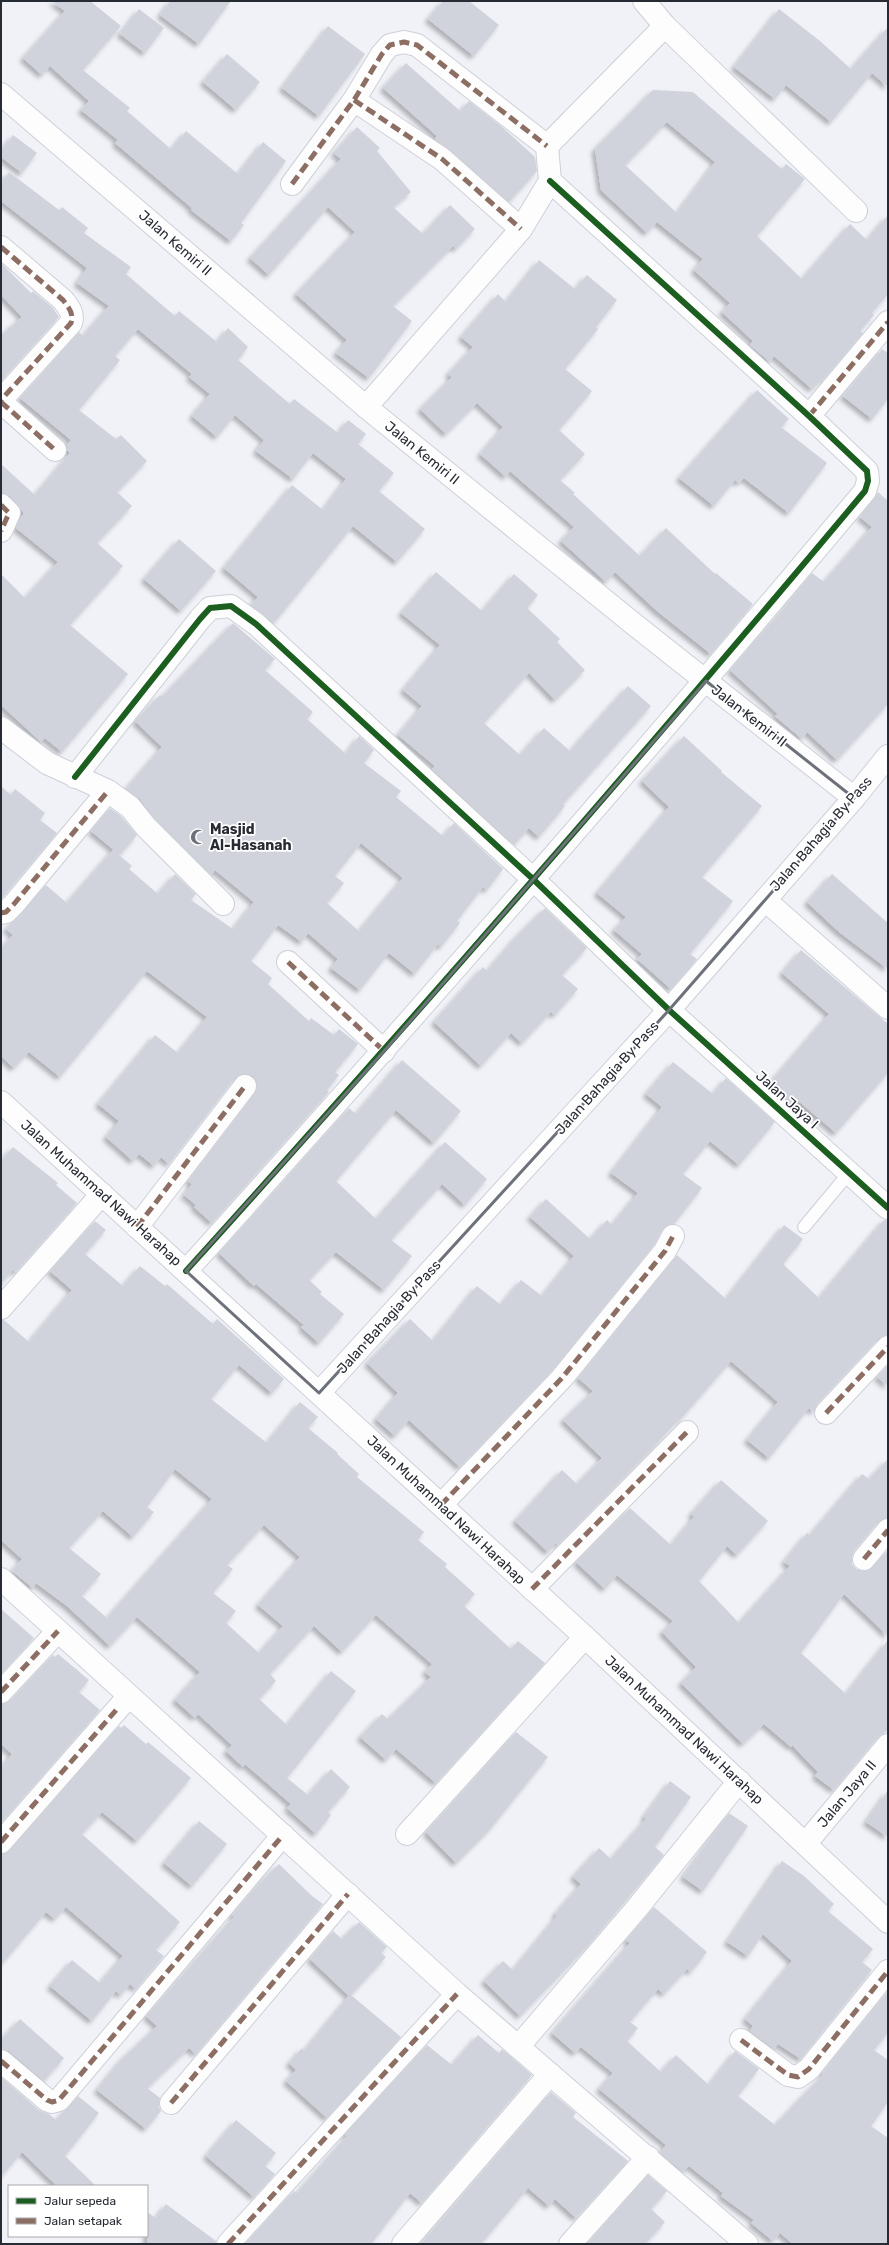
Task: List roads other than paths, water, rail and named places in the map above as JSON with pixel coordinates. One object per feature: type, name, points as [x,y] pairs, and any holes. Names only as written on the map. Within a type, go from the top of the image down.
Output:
[{"type":"street","points":[[644,1],[665,26],[856,211]]},
{"type":"street","points":[[547,146],[665,26]]},
{"type":"street","points":[[292,184],[354,100],[382,54],[390,45],[404,42],[417,44],[547,146],[550,181],[521,229],[366,407]]},
{"type":"street","name":"Jalan Kemiri II","points":[[1,94],[366,407],[706,681],[854,798]]},
{"type":"street","points":[[354,100],[442,159],[521,229]]},
{"type":"street","points":[[186,1271],[384,1051],[534,880],[706,681],[865,490],[868,481],[867,471],[809,416],[550,181]]},
{"type":"street","points":[[1,247],[63,300],[71,310],[71,323],[1,401],[55,450]]},
{"type":"street","points":[[809,416],[888,322]]},
{"type":"street","points":[[1,505],[9,513],[1,532]]},
{"type":"street","name":"Jalan Jaya I","points":[[75,777],[210,608],[231,606],[256,624],[534,880],[669,1010],[888,1208]]},
{"type":"street","points":[[1,728],[47,763],[108,791],[130,807],[146,827],[223,904]]},
{"type":"street","name":"Jalan Bahagia By Pass","points":[[319,1393],[669,1010],[854,798],[888,756]]},
{"type":"street","points":[[1,913],[6,912],[14,904],[108,791]]},
{"type":"street","points":[[765,900],[888,1008]]},
{"type":"street","points":[[288,962],[384,1051]]},
{"type":"street","points":[[137,1227],[245,1086]]},
{"type":"street","name":"Jalan Muhammad Nawi Harahap","points":[[1,1102],[585,1637],[806,1843],[888,1922]]},
{"type":"street","points":[[1,1308],[102,1194]]},
{"type":"street","points":[[441,1505],[562,1378],[665,1251],[673,1236]]},
{"type":"street","points":[[826,1413],[888,1347]]},
{"type":"street","points":[[532,1589],[686,1432]]},
{"type":"street","points":[[864,1559],[888,1530]]},
{"type":"street","points":[[1,1579],[457,1994],[648,2157],[739,2242]]},
{"type":"street","points":[[1,1692],[58,1631]]},
{"type":"street","points":[[407,1834],[585,1637]]},
{"type":"street","points":[[1,1842],[129,1696]]},
{"type":"street","name":"Jalan Jaya II","points":[[806,1843],[888,1745]]},
{"type":"street","points":[[518,2047],[638,1907],[740,1781]]},
{"type":"street","points":[[1,2061],[48,2100],[52,2102],[58,2100],[283,1835]]},
{"type":"street","points":[[171,2103],[348,1894]]},
{"type":"street","points":[[742,2040],[788,2075],[798,2077],[809,2069],[888,1971]]},
{"type":"street","points":[[228,2244],[457,1994]]},
{"type":"street","points":[[404,2244],[550,2074]]},
{"type":"street","points":[[570,2244],[648,2157]]},
{"type":"lane","points":[[804,1227],[849,1173]]},
{"type":"place","name":"Masjid Al-Hasanah","points":[[198,837]]}]
